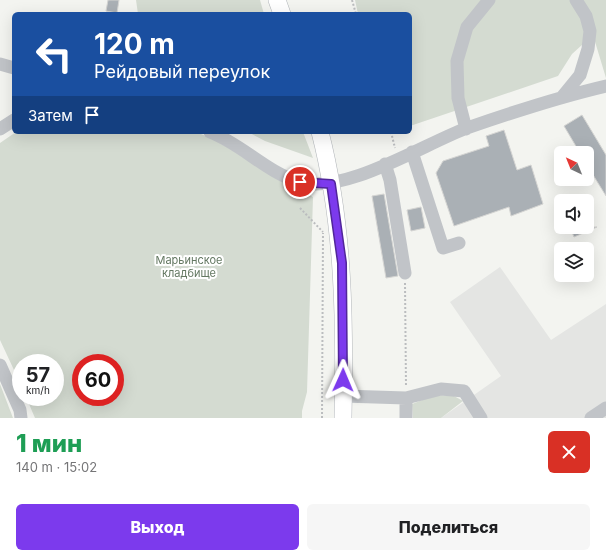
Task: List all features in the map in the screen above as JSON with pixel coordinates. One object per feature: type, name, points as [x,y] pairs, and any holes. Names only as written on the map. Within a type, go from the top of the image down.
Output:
[{"type":"main road","points":[[276,0],[281,12]]},
{"type":"main road","points":[[320,134],[331,184],[342,278],[343,418]]},
{"type":"street","points":[[466,129],[458,98],[457,61],[466,27],[489,0]]},
{"type":"street","points":[[562,97],[580,76],[588,50],[590,31],[586,16],[576,0]]},
{"type":"street","points":[[0,64],[12,67]]},
{"type":"street","points":[[215,134],[279,172],[300,182],[331,184],[355,177],[466,129],[562,97],[606,86]]},
{"type":"street","points":[[0,129],[12,121]]},
{"type":"street","points":[[412,152],[443,248],[459,243]]},
{"type":"street","points":[[385,164],[390,180],[405,273]]},
{"type":"street","points":[[0,365],[21,418]]},
{"type":"street","points":[[343,396],[406,398],[441,389],[464,391],[481,418]]},
{"type":"street","points":[[406,398],[406,418]]},
{"type":"street","points":[[591,418],[606,408]]},
{"type":"path","points":[[352,0],[355,12]]},
{"type":"path","points":[[392,134],[398,158]]},
{"type":"path","points":[[300,208],[323,232],[322,418]]},
{"type":"path","points":[[405,273],[406,398]]},
{"type":"shaded area","points":[[500,267],[551,340],[606,304],[606,418],[441,418],[501,376],[450,302]]},
{"type":"green space","points":[[136,0],[260,0],[263,12],[138,12]]},
{"type":"green space","points":[[355,0],[606,0],[606,78],[593,35],[572,54],[558,76],[412,125],[412,12],[358,12]]},
{"type":"green space","name":"Марьинское кладбище","points":[[13,134],[201,134],[213,139],[313,197],[307,392],[302,411],[302,418],[35,418],[30,406],[64,406],[64,354],[12,354],[12,366],[0,340],[0,143]]},
{"type":"green space","points":[[252,134],[304,134],[313,158],[265,141]]},
{"type":"green space","points":[[0,384],[13,418],[0,418]]},
{"type":"green space","points":[[435,395],[454,396],[463,401],[441,418],[413,418],[412,404]]},
{"type":"building","points":[[108,0],[119,0],[117,12],[106,11]]},
{"type":"building","points":[[582,115],[606,155],[606,196],[594,176],[594,146],[576,146],[564,126]]},
{"type":"building","points":[[504,130],[517,170],[531,165],[543,204],[511,216],[509,207],[454,226],[436,173],[443,161],[489,146],[486,136]]},
{"type":"building","points":[[384,194],[398,276],[386,278],[372,196]]},
{"type":"building","points":[[421,207],[425,228],[411,231],[407,210]]},
{"type":"building","points":[[573,234],[581,234],[574,237]]},
{"type":"route","points":[[300,182],[331,184],[342,263],[344,332],[343,380]]}]
